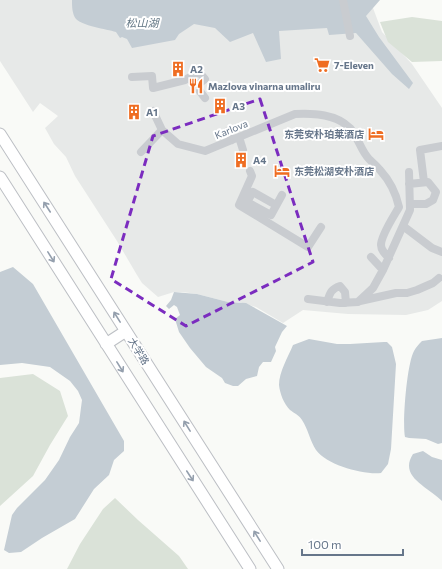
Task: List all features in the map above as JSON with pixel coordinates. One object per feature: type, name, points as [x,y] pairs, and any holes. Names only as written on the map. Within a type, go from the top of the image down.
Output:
[{"type":"main road","name":"大学路","points":[[0,134],[278,569]]},
{"type":"main road","points":[[0,176],[250,569]]},
{"type":"main road","points":[[106,344],[126,331]]},
{"type":"street","points":[[343,0],[350,36]]},
{"type":"street","points":[[132,77],[152,76],[153,88],[185,80],[199,72],[204,79],[196,86],[205,98]]},
{"type":"street","points":[[141,152],[162,130],[153,111]]},
{"type":"street","name":"Karlova","points":[[162,130],[178,144],[205,151],[295,114],[311,113],[334,117],[350,128],[368,158],[380,169],[393,187],[397,197],[399,208],[384,236],[381,245],[388,258]]},
{"type":"street","points":[[228,131],[243,150]]},
{"type":"street","points":[[424,182],[420,150],[442,146]]},
{"type":"street","points":[[250,171],[252,176],[247,192],[239,204],[308,247],[321,227]]},
{"type":"street","points":[[358,302],[373,288],[383,270],[410,210],[409,172]]},
{"type":"street","points":[[409,184],[428,182],[436,192],[433,200],[426,204],[410,204]]},
{"type":"street","points":[[247,192],[247,202],[271,215],[282,195]]},
{"type":"street","points":[[403,226],[432,248],[442,252]]},
{"type":"street","points":[[371,257],[383,270]]},
{"type":"street","points":[[308,299],[327,302],[358,302],[396,293],[407,293],[434,283],[439,278]]},
{"type":"street","points":[[327,302],[333,288],[340,286],[345,292],[346,303]]},
{"type":"highlighted area","points":[[260,99],[313,262],[186,326],[111,279],[153,136]]},
{"type":"shaded area","points":[[0,0],[370,0],[382,32],[412,64],[442,108],[442,301],[428,310],[406,315],[348,314],[303,310],[283,323],[256,307],[239,302],[228,302],[197,294],[182,292],[174,292],[158,297],[142,283],[75,176],[66,157],[54,144],[45,128],[58,116],[40,103],[33,112],[0,61]]},
{"type":"shaded area","points":[[412,17],[442,21],[442,61],[412,62],[388,42],[380,22]]},
{"type":"shaded area","points":[[33,374],[60,391],[68,416],[33,476],[0,506],[0,378]]},
{"type":"shaded area","points":[[115,498],[179,556],[188,569],[67,569],[80,544],[103,509]]},
{"type":"water","name":"松山湖","points":[[72,0],[380,0],[366,16],[379,37],[413,83],[409,89],[392,74],[356,33],[329,35],[327,28],[279,31],[281,59],[266,62],[253,33],[230,42],[215,28],[194,24],[179,34],[175,40],[132,48],[127,39],[122,37],[120,38],[116,32],[89,25],[76,19],[73,12]]},
{"type":"water","points":[[13,267],[33,284],[124,441],[124,451],[114,460],[109,475],[94,489],[75,519],[21,552],[9,553],[4,550],[12,515],[45,480],[59,460],[70,437],[79,423],[82,400],[78,391],[70,381],[50,367],[22,363],[0,365],[0,272]]},
{"type":"water","points":[[174,292],[197,294],[228,302],[246,303],[287,326],[282,332],[275,347],[276,351],[271,362],[263,362],[259,367],[257,376],[246,379],[238,386],[225,383],[222,378],[206,367],[179,332],[175,319],[180,315],[177,307],[174,305],[169,309],[166,306],[171,300]]},
{"type":"water","points":[[442,338],[442,443],[438,444],[426,439],[405,437],[404,419],[407,380],[411,358],[414,351],[422,341]]},
{"type":"water","points":[[309,339],[337,344],[387,342],[392,347],[396,364],[391,449],[388,464],[381,473],[355,471],[328,460],[321,455],[316,450],[302,420],[288,408],[284,402],[279,385],[280,375],[293,345]]},
{"type":"water","points":[[423,451],[432,457],[442,460],[442,501],[417,481],[409,469],[409,462],[413,454]]},
{"type":"place","name":"7-Eleven","points":[[322,65]]},
{"type":"place","name":"A2","points":[[178,69]]},
{"type":"place","name":"Mazlova vinarna umaliru","points":[[196,86]]},
{"type":"place","name":"A3","points":[[220,106]]},
{"type":"place","name":"A1","points":[[134,112]]},
{"type":"place","name":"东莞安朴珀莱酒店","points":[[376,134]]},
{"type":"place","name":"A4","points":[[241,160]]},
{"type":"place","name":"东莞松湖安朴酒店","points":[[282,171]]}]
